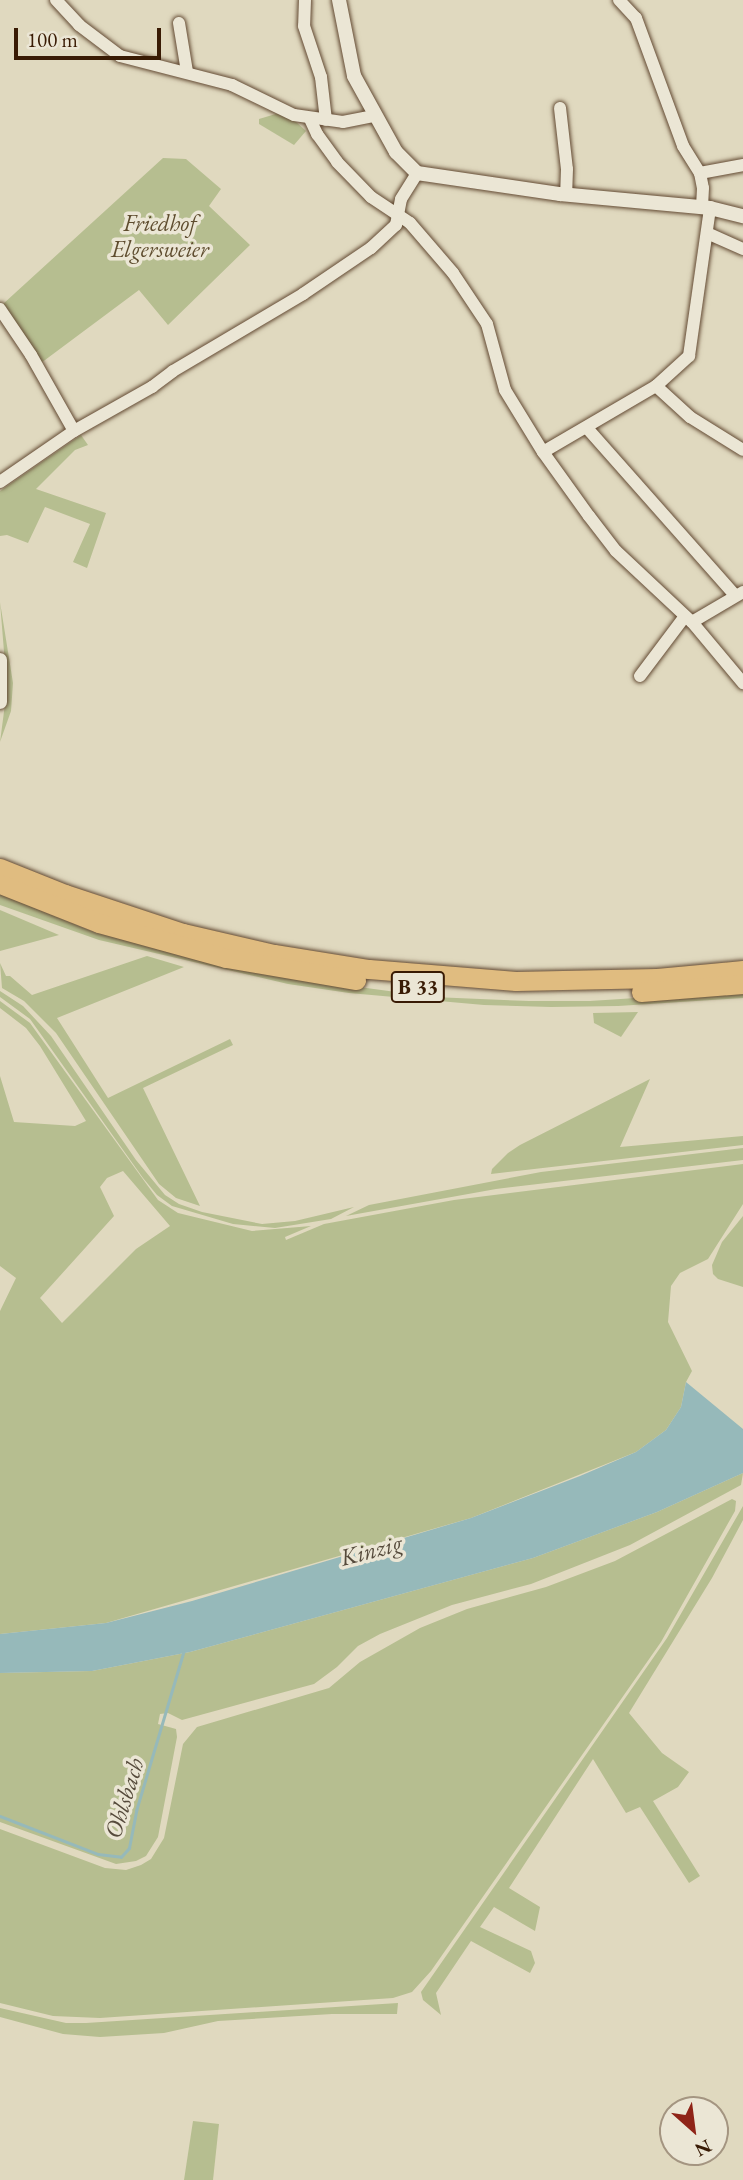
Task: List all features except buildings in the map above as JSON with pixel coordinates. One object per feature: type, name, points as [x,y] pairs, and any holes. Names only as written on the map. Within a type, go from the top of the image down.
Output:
[{"type":"highway","name":"B 33","points":[[0,867],[109,909],[183,933],[274,954],[369,970],[516,981],[657,978],[743,970]]},
{"type":"highway","name":"B 33","points":[[0,884],[99,923],[155,939],[226,958],[323,976],[430,988],[524,993],[649,992],[743,984]]},
{"type":"street","points":[[56,0],[79,24],[120,56],[232,85],[294,115],[310,119],[357,121],[375,116]]},
{"type":"street","points":[[305,0],[304,26],[326,100],[327,120]]},
{"type":"street","points":[[339,0],[354,76],[396,152],[417,173],[566,194],[706,208],[743,216]]},
{"type":"street","points":[[543,452],[656,386],[689,356],[707,233],[703,188],[699,173],[683,146],[636,18],[619,0]]},
{"type":"street","points":[[179,23],[187,72]]},
{"type":"street","points":[[560,108],[567,169],[566,194]]},
{"type":"street","points":[[310,119],[337,162],[371,197],[410,223],[453,273],[487,324],[505,390],[543,452],[616,551],[689,619],[743,682]]},
{"type":"street","points":[[699,173],[743,164]]},
{"type":"street","points":[[0,482],[74,431],[152,387],[177,378],[211,348],[303,294],[371,248],[393,230],[401,199],[417,173]]},
{"type":"street","points":[[707,233],[743,249]]},
{"type":"street","points":[[0,309],[31,355],[74,431]]},
{"type":"street","points":[[656,386],[690,417],[743,450]]},
{"type":"street","points":[[586,428],[739,594],[689,619],[640,676]]},
{"type":"street","points":[[0,660],[0,702]]},
{"type":"green space","points":[[279,113],[294,120],[306,131],[294,145],[259,124],[259,119]]},
{"type":"green space","name":"Friedhof Elgersweier","points":[[163,158],[186,159],[221,189],[209,206],[250,245],[168,325],[139,290],[41,363],[3,304]]},
{"type":"green space","points":[[81,435],[88,445],[75,450],[36,489],[106,513],[87,568],[73,562],[90,524],[45,507],[28,543],[7,535],[0,536],[0,491]]},
{"type":"green space","points":[[0,602],[13,683],[11,711],[0,742],[7,689]]},
{"type":"green space","points":[[0,894],[96,933],[322,982],[433,997],[529,1001],[590,1001],[743,991],[743,998],[618,1006],[551,1007],[484,1005],[349,993],[288,984],[99,940],[0,905]]},
{"type":"green space","points":[[0,910],[59,935],[0,951]]},
{"type":"green space","points":[[147,956],[184,967],[57,1018],[108,1098],[230,1039],[233,1045],[143,1088],[200,1206],[176,1198],[159,1184],[56,1033],[24,1001],[2,988],[0,963],[6,976],[10,976],[32,995]]},
{"type":"green space","points":[[0,991],[23,1006],[51,1036],[136,1160],[165,1195],[179,1204],[202,1212],[262,1224],[295,1221],[354,1207],[331,1219],[275,1228],[233,1224],[172,1206],[157,1195],[143,1178],[30,1019],[0,997]]},
{"type":"green space","points":[[0,1001],[30,1023],[158,1200],[178,1213],[252,1231],[311,1226],[285,1237],[286,1240],[324,1224],[454,1200],[743,1164],[743,1204],[708,1259],[680,1273],[671,1286],[668,1322],[692,1371],[686,1382],[681,1407],[666,1430],[636,1452],[471,1518],[106,1623],[0,1634],[0,1311],[16,1278],[0,1266],[0,1076],[14,1122],[75,1126],[86,1121],[40,1046],[26,1028],[0,1008]],"holes":[[[123,1171],[170,1226],[136,1249],[62,1323],[40,1298],[114,1216],[100,1187],[107,1178]]]},
{"type":"green space","points":[[638,1012],[621,1037],[594,1023],[593,1013]]},
{"type":"green space","points":[[650,1079],[620,1147],[743,1136],[743,1145],[491,1174],[492,1169],[508,1153],[520,1145]]},
{"type":"green space","points":[[743,1148],[743,1160],[496,1189],[346,1216],[369,1205],[541,1172]]},
{"type":"green space","points":[[743,1216],[743,1287],[718,1279],[713,1274],[712,1265],[722,1242]]},
{"type":"green space","points":[[743,1473],[741,1485],[630,1545],[531,1584],[452,1605],[380,1634],[358,1646],[337,1667],[314,1684],[182,1720],[168,1713],[160,1714],[158,1724],[176,1729],[177,1737],[158,1837],[146,1856],[136,1861],[116,1864],[0,1822],[0,1673],[92,1671],[190,1652],[533,1558],[657,1512]]},
{"type":"green space","points":[[732,1499],[736,1501],[735,1511],[661,1642],[431,1971],[412,1992],[393,1998],[100,2018],[53,2016],[0,2003],[0,1829],[105,1868],[126,1870],[141,1865],[151,1859],[164,1838],[183,1744],[197,1727],[329,1688],[360,1662],[420,1628],[467,1609],[546,1587],[615,1561]]},
{"type":"green space","points":[[743,1506],[743,1520],[712,1578],[629,1713],[662,1753],[689,1772],[678,1787],[653,1801],[700,1876],[689,1883],[640,1807],[626,1813],[593,1759],[509,1888],[540,1907],[535,1931],[494,1907],[480,1927],[531,1951],[535,1963],[530,1973],[471,1941],[436,1993],[441,2015],[423,2000],[421,1992],[667,1638]]},
{"type":"green space","points":[[398,2003],[397,2014],[332,2014],[218,2021],[164,2033],[100,2037],[63,2034],[0,2017],[0,2008],[66,2023],[86,2023]]},
{"type":"green space","points":[[193,2121],[219,2124],[213,2180],[184,2180]]},
{"type":"water","name":"Kinzig","points":[[686,1382],[743,1429],[743,1473],[657,1512],[533,1558],[190,1652],[92,1671],[0,1673],[0,1634],[106,1623],[192,1601],[471,1518],[580,1476],[636,1452],[666,1430],[681,1407]]},
{"type":"waterway","name":"Ohlsbach","points":[[0,1816],[98,1854],[121,1857],[129,1848],[136,1811],[183,1653]]}]
